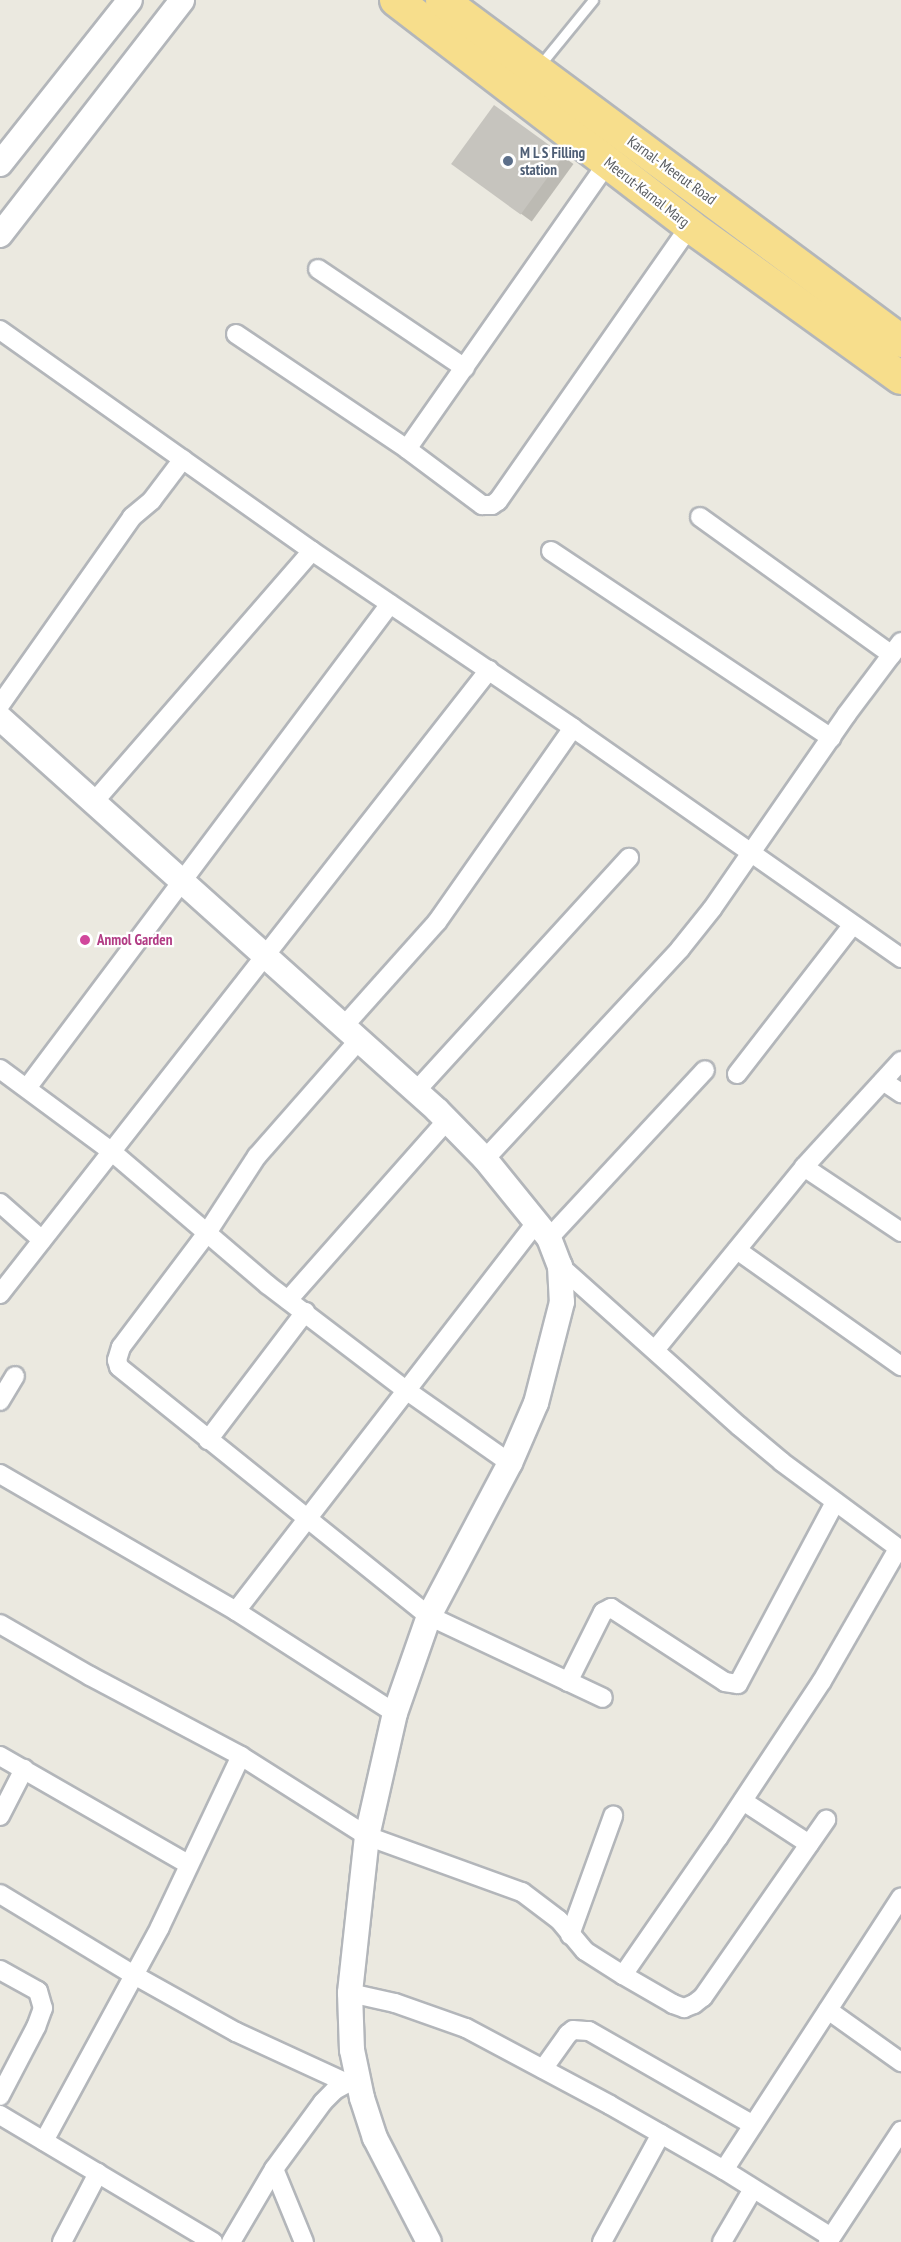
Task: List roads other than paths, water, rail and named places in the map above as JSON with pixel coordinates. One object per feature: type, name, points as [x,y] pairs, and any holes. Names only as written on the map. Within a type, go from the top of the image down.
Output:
[{"type":"highway","name":"Meerut-Karnal Marg","points":[[396,0],[527,81],[608,162],[690,226],[901,378]]},
{"type":"highway","name":"Karnal- Meerut Road","points":[[442,0],[527,81],[901,341]]},
{"type":"street","points":[[0,164],[130,0]]},
{"type":"street","points":[[0,235],[182,0]]},
{"type":"street","points":[[407,449],[608,162]]},
{"type":"street","points":[[237,334],[407,449],[482,505],[492,505],[498,501],[690,226]]},
{"type":"street","points":[[318,269],[465,368]]},
{"type":"street","points":[[0,330],[312,551],[573,728],[751,852],[852,926],[901,958]]},
{"type":"street","points":[[0,705],[132,517],[152,500],[183,459]]},
{"type":"street","points":[[485,1159],[680,949],[712,909],[896,648],[700,517]]},
{"type":"street","points":[[94,802],[312,551]]},
{"type":"street","points":[[551,551],[831,738]]},
{"type":"street","points":[[27,1088],[105,981],[184,882],[390,604]]},
{"type":"street","points":[[0,1293],[489,670]]},
{"type":"street","points":[[0,718],[447,1120],[485,1159],[542,1231],[560,1266],[739,1426],[899,1549],[822,1681],[743,1801],[623,1975]]},
{"type":"street","points":[[573,728],[437,922],[257,1156],[207,1233],[121,1347],[117,1360],[124,1373],[429,1616],[603,1698]]},
{"type":"street","points":[[416,1092],[629,858]]},
{"type":"street","points":[[737,1074],[852,926]]},
{"type":"street","points":[[655,1350],[804,1167],[901,1061]]},
{"type":"street","points":[[0,1069],[111,1151],[288,1300],[406,1390],[510,1463]]},
{"type":"street","points":[[236,1611],[406,1390],[542,1231],[705,1070]]},
{"type":"street","points":[[883,1081],[901,1093]]},
{"type":"street","points":[[288,1300],[447,1120]]},
{"type":"street","points":[[804,1167],[901,1232]]},
{"type":"street","points":[[0,1203],[42,1240]]},
{"type":"street","points":[[737,1250],[901,1366]]},
{"type":"street","points":[[429,2242],[375,2138],[352,2080],[350,1993],[367,1836],[395,1713],[429,1616],[510,1463],[536,1403],[562,1302],[560,1266]]},
{"type":"street","points":[[208,1440],[306,1312]]},
{"type":"street","points":[[0,1401],[15,1376]]},
{"type":"street","points":[[0,1474],[236,1611],[395,1713]]},
{"type":"street","points":[[568,1682],[603,1612],[611,1608],[725,1682],[738,1684],[836,1502]]},
{"type":"street","points":[[0,1624],[90,1676],[241,1756],[367,1836],[461,1868],[522,1892],[559,1920],[585,1951],[673,2004],[684,2008],[703,1997],[826,1820]]},
{"type":"street","points":[[0,1756],[188,1864]]},
{"type":"street","points":[[44,2141],[160,1927],[241,1756]]},
{"type":"street","points":[[0,1816],[24,1769]]},
{"type":"street","points":[[743,1801],[809,1844]]},
{"type":"street","points":[[570,1935],[613,1816]]},
{"type":"street","points":[[0,1894],[134,1975],[236,2032],[352,2080]]},
{"type":"street","points":[[724,2170],[901,1897]]},
{"type":"street","points":[[0,1970],[38,1991],[43,2008],[36,2027],[0,2096]]},
{"type":"street","points":[[350,1993],[395,2003],[466,2028],[724,2170],[829,2239],[901,2131]]},
{"type":"street","points":[[828,2010],[901,2062]]},
{"type":"street","points":[[543,2069],[568,2034],[573,2030],[589,2031],[753,2125]]},
{"type":"street","points":[[231,2242],[274,2169],[322,2102],[352,2080]]},
{"type":"street","points":[[0,2115],[213,2242]]},
{"type":"street","points":[[602,2242],[661,2134]]},
{"type":"street","points":[[274,2169],[304,2242]]},
{"type":"street","points":[[62,2242],[98,2173]]},
{"type":"street","points":[[722,2242],[753,2189]]},
{"type":"lane","points":[[527,81],[593,0]]},
{"type":"place","name":"M L S Filling station","points":[[508,161]]},
{"type":"place","name":"Anmol Garden","points":[[85,940]]}]
